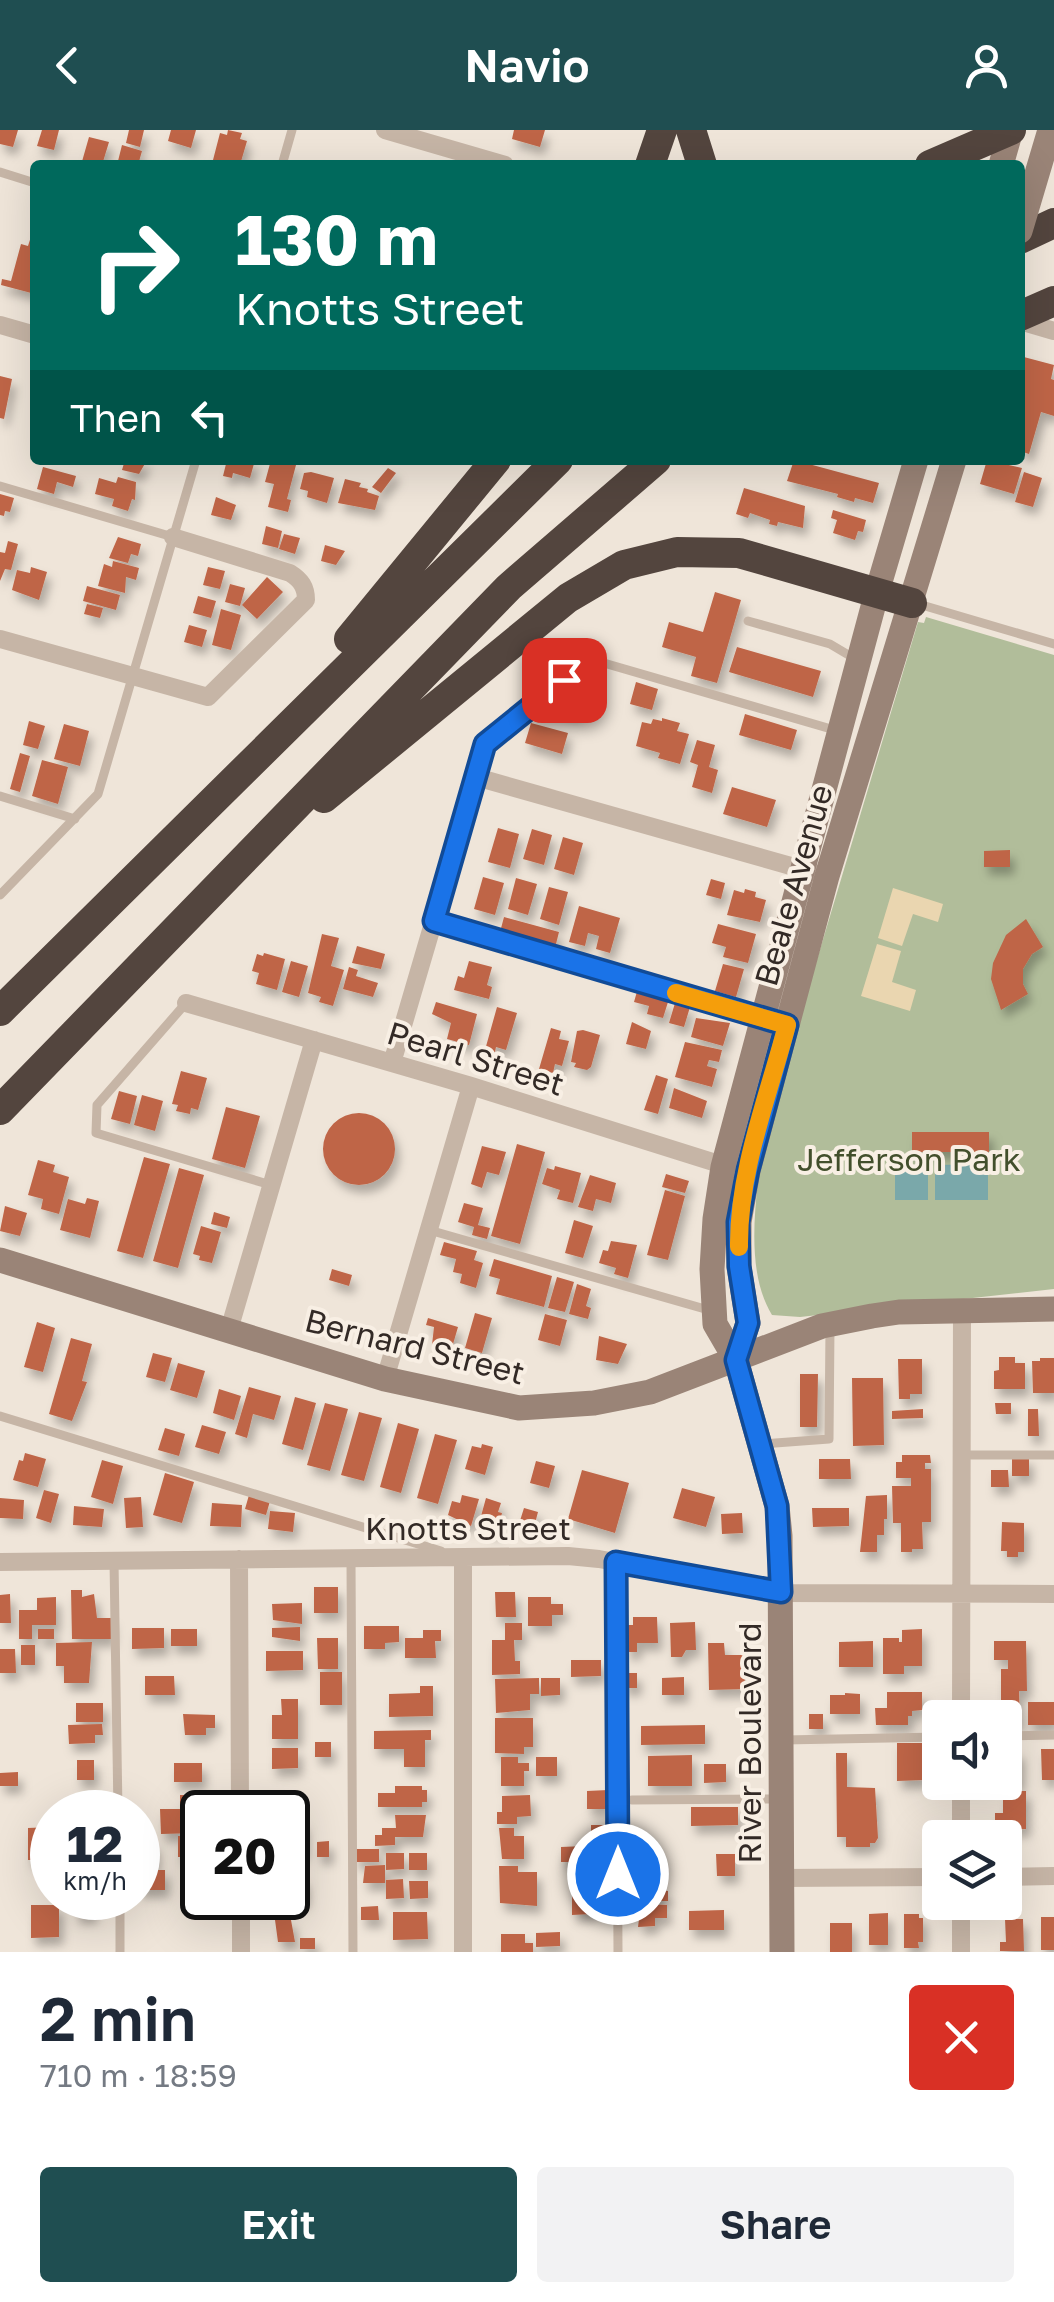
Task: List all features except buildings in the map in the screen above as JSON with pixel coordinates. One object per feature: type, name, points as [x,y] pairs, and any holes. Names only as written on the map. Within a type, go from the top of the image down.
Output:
[{"type":"highway","points":[[652,160],[662,130]]},
{"type":"highway","points":[[692,130],[701,160]]},
{"type":"highway","points":[[942,160],[1011,130]]},
{"type":"highway","points":[[1025,167],[1054,155]]},
{"type":"highway","points":[[1025,233],[1054,224]]},
{"type":"highway","points":[[1025,316],[1054,301]]},
{"type":"highway","points":[[238,773],[492,465]]},
{"type":"highway","points":[[0,1012],[553,465]]},
{"type":"highway","points":[[0,1110],[509,587],[650,465]]},
{"type":"highway","points":[[222,882],[568,598],[624,565],[677,552],[739,553],[912,603]]},
{"type":"main road","points":[[1002,160],[1011,130]]},
{"type":"main road","points":[[1025,218],[1050,130]]},
{"type":"main road","name":"Beale Avenue","points":[[816,872],[841,732],[915,465]]},
{"type":"main road","name":"Beale Avenue","points":[[736,1360],[716,1324],[714,1218],[736,1169],[816,872],[912,603],[953,465]]},
{"type":"main road","name":"Beale Avenue","points":[[736,1169],[739,1266],[748,1323],[736,1360]]},
{"type":"main road","name":"Bernard Street","points":[[0,1260],[386,1378],[519,1408],[568,1406],[650,1392],[830,1324],[899,1312],[1054,1310]]},
{"type":"main road","name":"River Boulevard","points":[[736,1360],[777,1506],[781,1592],[782,1952]]},
{"type":"street","points":[[385,130],[488,160]]},
{"type":"street","points":[[1025,321],[1054,331]]},
{"type":"street","points":[[0,325],[30,334]]},
{"type":"street","points":[[0,639],[208,697],[306,600],[300,579],[290,572],[173,537]]},
{"type":"street","points":[[392,1064],[476,777],[816,872]]},
{"type":"street","name":"Pearl Street","points":[[186,1003],[736,1169]]},
{"type":"street","points":[[229,1330],[314,1040]]},
{"type":"street","points":[[386,1378],[471,1086]]},
{"type":"street","points":[[960,1700],[962,1310]]},
{"type":"street","name":"Knotts Street","points":[[0,1562],[568,1556],[781,1592],[1054,1594]]},
{"type":"street","points":[[463,1558],[463,1952]]},
{"type":"street","points":[[239,1559],[240,1790]]},
{"type":"street","points":[[1022,1876],[1054,1876]]},
{"type":"street","points":[[782,1878],[922,1877]]},
{"type":"street","points":[[240,1920],[241,1952]]},
{"type":"street","points":[[961,1920],[962,1952]]},
{"type":"lane","points":[[283,160],[292,130]]},
{"type":"lane","points":[[0,172],[30,181]]},
{"type":"lane","points":[[0,896],[98,794],[195,465]]},
{"type":"lane","points":[[0,486],[173,537]]},
{"type":"lane","points":[[912,603],[1054,644]]},
{"type":"lane","points":[[748,621],[830,644],[859,661]]},
{"type":"lane","points":[[476,777],[485,744],[590,659],[841,732]]},
{"type":"lane","points":[[0,796],[76,819]]},
{"type":"lane","points":[[434,921],[776,1022]]},
{"type":"lane","points":[[186,1003],[97,1106],[96,1132],[271,1185]]},
{"type":"lane","points":[[429,1230],[715,1312]]},
{"type":"lane","points":[[760,1444],[829,1438],[830,1324]]},
{"type":"lane","points":[[0,1416],[463,1558]]},
{"type":"lane","points":[[961,1455],[1054,1454]]},
{"type":"lane","points":[[351,1558],[353,1952]]},
{"type":"lane","points":[[114,1561],[118,1790]]},
{"type":"lane","points":[[616,1562],[618,1952]]},
{"type":"lane","points":[[781,1740],[922,1736]]},
{"type":"lane","points":[[1022,1736],[1054,1736]]},
{"type":"lane","points":[[632,1800],[781,1799]]},
{"type":"lane","points":[[120,1920],[120,1952]]},
{"type":"green space","name":"Jefferson Park","points":[[926,617],[1054,655],[1054,1289],[800,1317],[772,1315],[763,1296],[755,1253],[763,1140],[918,622],[924,623]]},
{"type":"sand","points":[[893,888],[943,904],[938,922],[913,914],[902,946],[878,938]]},
{"type":"sand","points":[[877,944],[901,951],[892,982],[916,990],[910,1011],[861,996]]},
{"type":"water","points":[[988,1164],[988,1200],[935,1200],[935,1165]]},
{"type":"water","points":[[895,1165],[928,1165],[928,1200],[895,1200]]},
{"type":"slow traffic","points":[[676,993],[787,1025],[748,1170],[738,1222],[739,1247]]},
{"type":"route","points":[[564,680],[485,744],[434,921],[787,1025],[738,1222],[739,1266],[748,1323],[736,1360],[777,1506],[781,1592],[616,1562],[618,1874]]}]
